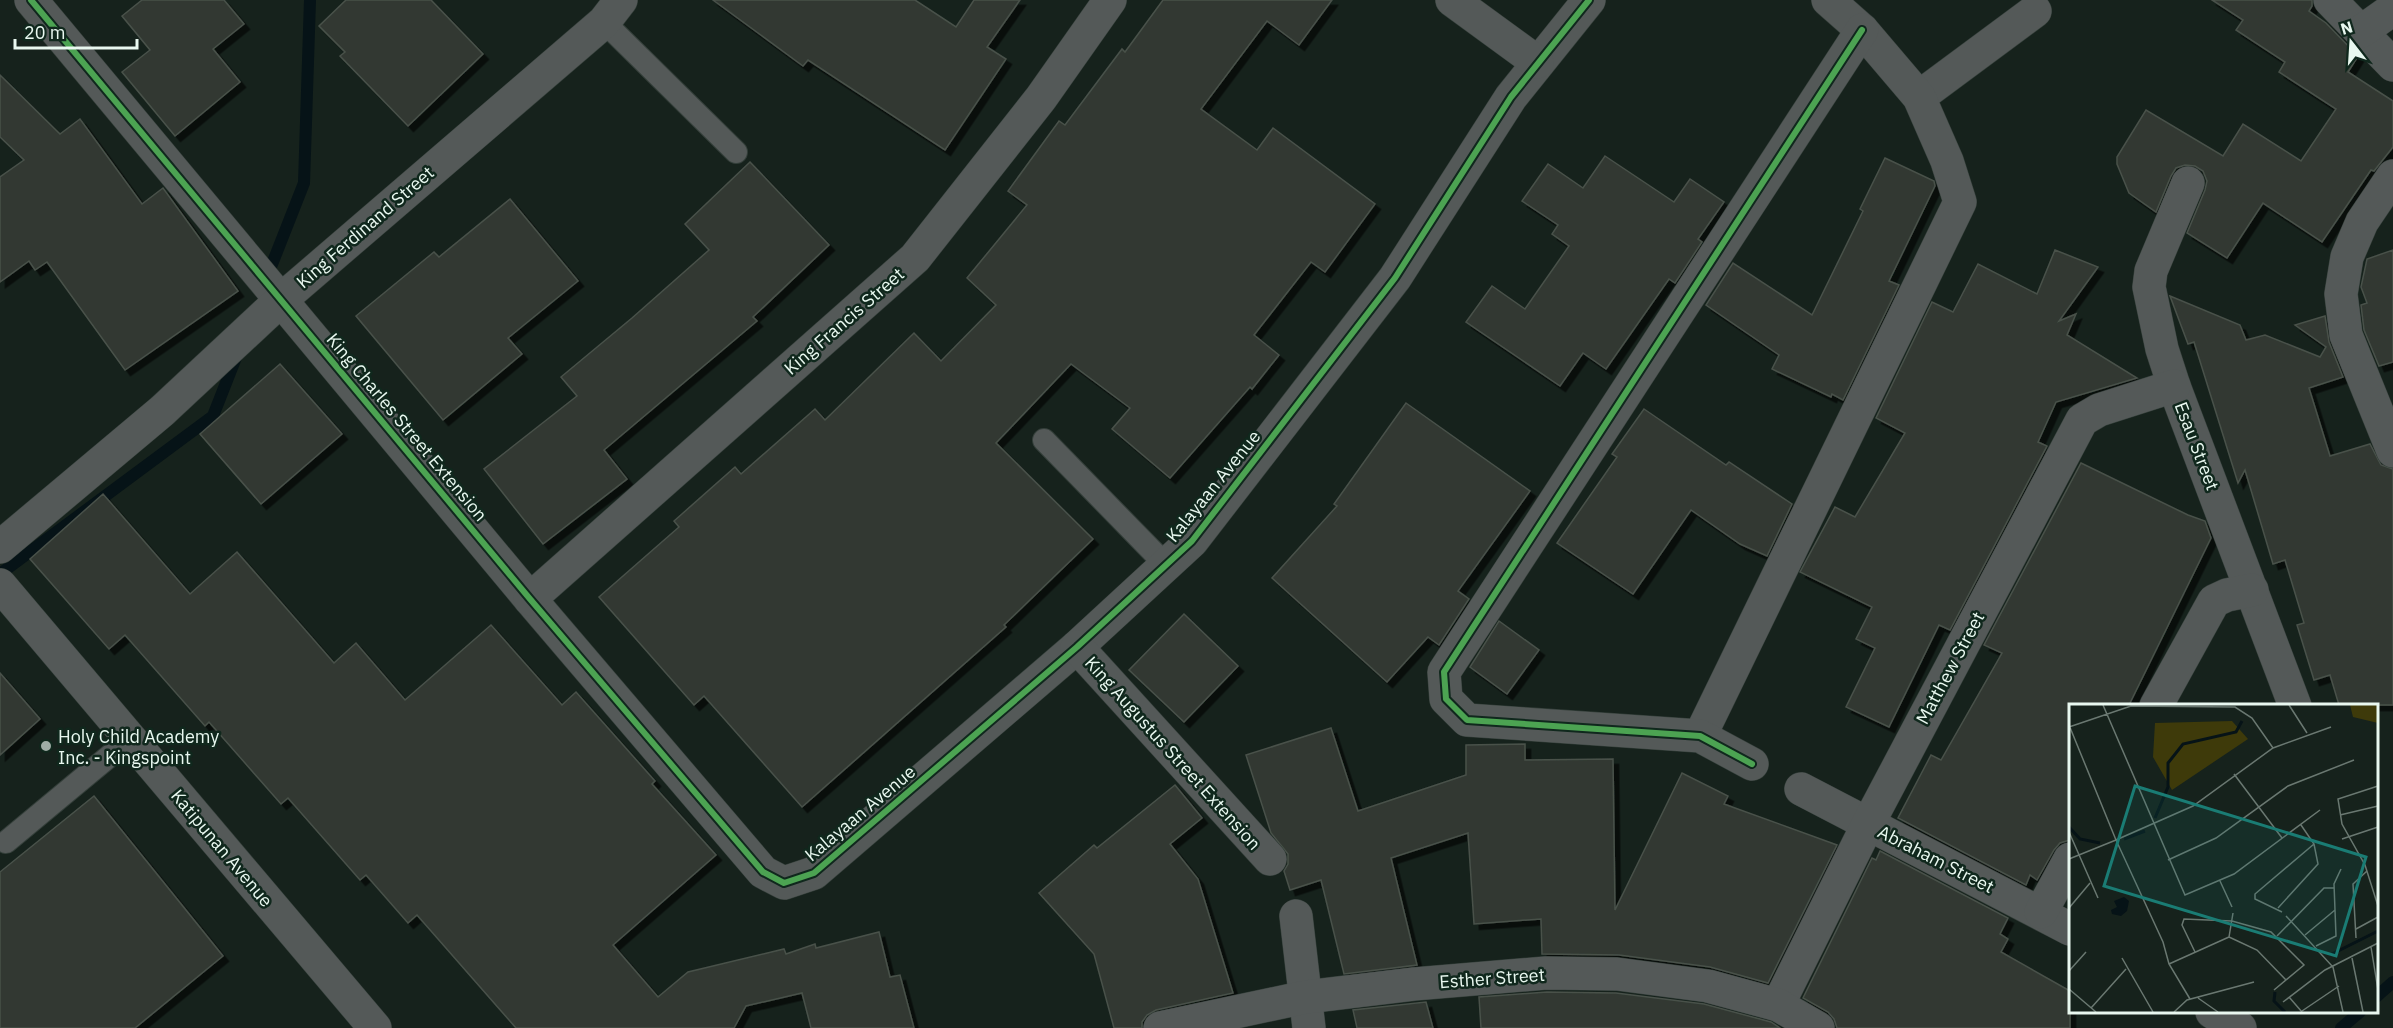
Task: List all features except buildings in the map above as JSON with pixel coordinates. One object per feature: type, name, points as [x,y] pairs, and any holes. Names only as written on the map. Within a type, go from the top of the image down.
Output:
[{"type":"street","name":"King Charles Street Extension","points":[[31,0],[530,599],[763,872]]},
{"type":"street","name":"King Francis Street","points":[[530,599],[915,258],[1041,98],[1110,0]]},
{"type":"street","points":[[1452,0],[1537,62]]},
{"type":"street","name":"Kalayaan Avenue","points":[[763,872],[784,884],[814,873],[1077,647],[1192,541],[1395,278],[1511,97],[1589,0]]},
{"type":"street","points":[[1700,736],[1960,202],[1947,161],[1919,97],[1862,30],[1828,0]]},
{"type":"street","points":[[2330,0],[2393,65]]},
{"type":"street","points":[[2362,31],[2393,9]]},
{"type":"street","name":"King Ferdinand Street","points":[[0,547],[162,411],[282,299],[612,11]]},
{"type":"street","points":[[1919,97],[2036,11]]},
{"type":"street","points":[[1752,764],[1700,736],[1467,720],[1446,699],[1444,672],[1862,30]]},
{"type":"street","points":[[2393,176],[2362,222],[2347,257],[2341,294],[2346,335],[2393,451]]},
{"type":"street","name":"Esau Street","points":[[2188,183],[2151,271],[2149,287],[2162,349],[2174,386],[2295,704]]},
{"type":"street","name":"Matthew Street","points":[[1778,1005],[1868,824],[2082,420],[2099,410],[2174,386]]},
{"type":"street","name":"Katipunan Avenue","points":[[0,585],[375,1028]]},
{"type":"street","points":[[2157,704],[2214,601],[2227,595],[2252,590]]},
{"type":"street","name":"King Augustus Street Extension","points":[[1077,647],[1270,859]]},
{"type":"street","name":"Abraham Street","points":[[1801,789],[2069,928]]},
{"type":"street","points":[[2041,912],[2069,861]]},
{"type":"street","points":[[1296,916],[1307,1012]]},
{"type":"street","name":"Esther Street","points":[[1160,1028],[1307,1012],[1414,984],[1546,973],[1617,974],[1708,986],[1778,1005],[1818,1028]]},
{"type":"street","points":[[2215,1013],[2240,1028]]},
{"type":"lane","points":[[612,11],[736,152]]},
{"type":"lane","points":[[1044,440],[1166,565]]},
{"type":"lane","points":[[6,842],[130,739]]},
{"type":"waterway","points":[[267,277],[304,183],[310,0]]},
{"type":"waterway","points":[[0,574],[213,416],[237,355]]},
{"type":"waterway","points":[[2378,995],[2393,982]]},
{"type":"waterway","points":[[2341,1028],[2359,1013]]},
{"type":"cycle path","points":[[31,0],[530,599],[763,872],[784,883],[814,873],[1077,647],[1192,541],[1395,278],[1511,97],[1589,0]]},
{"type":"cycle path","points":[[1752,764],[1700,736],[1467,720],[1446,699],[1444,672],[1862,30]]},
{"type":"place","name":"Holy Child Academy Inc. - Kingspoint","points":[[46,746]]}]
